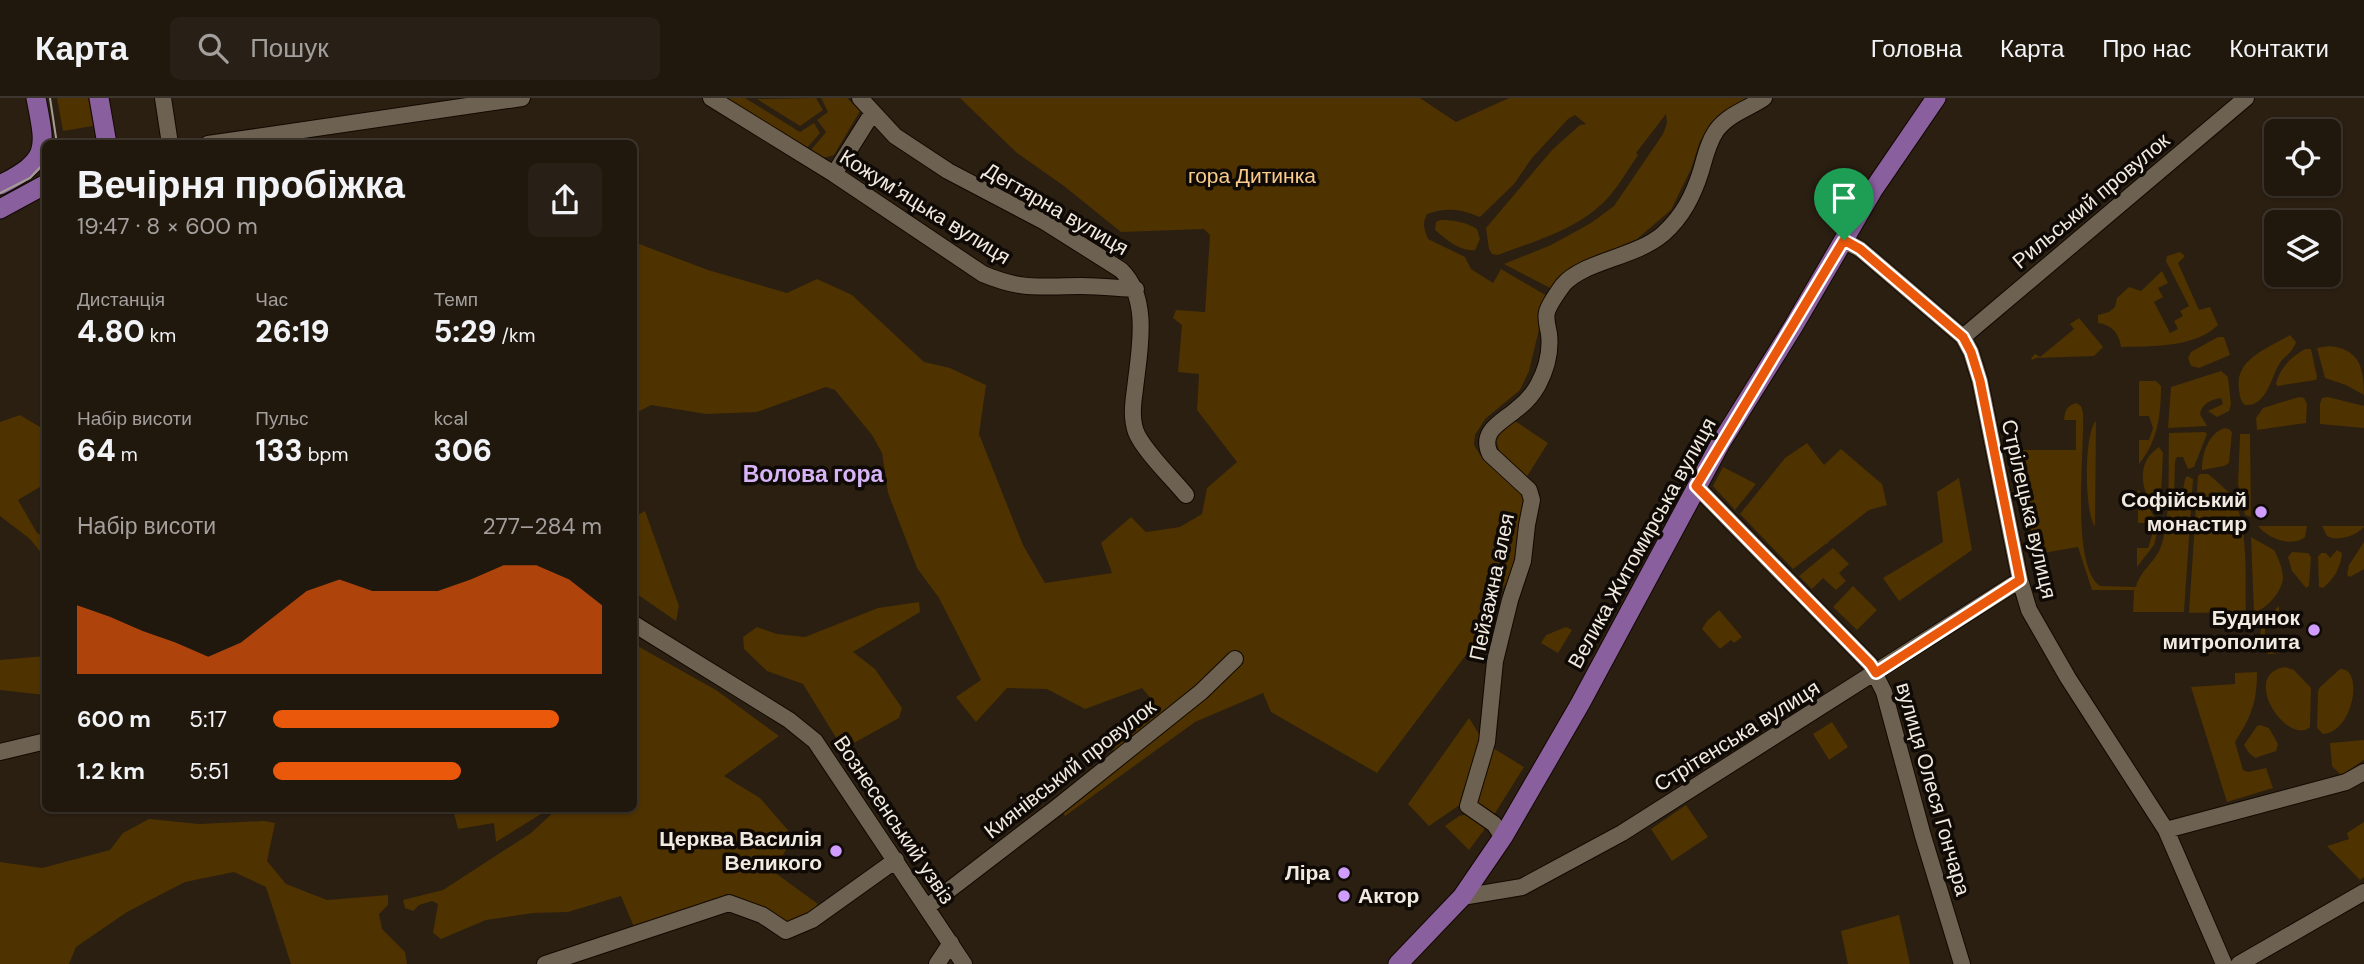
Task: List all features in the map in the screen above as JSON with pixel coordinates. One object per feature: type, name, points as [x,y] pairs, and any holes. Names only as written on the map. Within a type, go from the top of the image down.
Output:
[{"type":"main road","points":[[36,98],[47,139]]},
{"type":"main road","points":[[99,98],[106,140]]},
{"type":"main road","name":"Велика Житомирська вулиця","points":[[1398,964],[1462,897],[1503,837],[1580,704],[1696,486],[1873,190],[1936,98]]},
{"type":"main road","points":[[0,185],[30,168],[42,151]]},
{"type":"main road","points":[[0,209],[42,186]]},
{"type":"street","points":[[163,98],[169,140]]},
{"type":"street","points":[[235,140],[490,100],[522,98]]},
{"type":"street","name":"Кожумʼяцька вулиця","points":[[711,98],[834,174],[983,274],[1007,284],[1030,288],[1083,286],[1136,289]]},
{"type":"street","name":"Дегтярна вулиця","points":[[860,98],[895,136],[947,171],[1045,222],[1121,270],[1136,289]]},
{"type":"street","name":"Пейзажна алея","points":[[1503,837],[1494,824],[1468,806],[1488,742],[1495,661],[1523,561],[1532,500],[1528,490],[1490,454],[1487,440],[1493,427],[1520,407],[1537,386],[1549,351],[1547,312],[1563,286],[1578,273],[1641,248],[1661,235],[1677,219],[1691,198],[1708,146],[1716,131],[1728,118],[1764,98]]},
{"type":"street","name":"Рильський провулок","points":[[1963,337],[2246,98]]},
{"type":"street","points":[[834,174],[873,112]]},
{"type":"street","name":"Стрілецька вулиця","points":[[1844,240],[1860,249],[1963,337],[1971,352],[1980,381],[2020,580],[2029,610],[2061,666],[2166,830],[2224,964]]},
{"type":"street","points":[[1136,289],[1140,323],[1133,407],[1136,432],[1186,495]]},
{"type":"street","name":"вулиця Олеся Гончара","points":[[1696,486],[1876,673],[1884,692],[1923,836],[1962,964]]},
{"type":"street","name":"Стрітенська вулиця","points":[[1462,897],[1522,887],[1622,832],[2020,580]]},
{"type":"street","name":"Вознесенський узвіз","points":[[637,626],[789,720],[815,741],[964,964]]},
{"type":"street","name":"Киянівський провулок","points":[[927,906],[1056,808],[1201,692],[1235,659]]},
{"type":"street","points":[[0,752],[42,742]]},
{"type":"street","points":[[2166,830],[2346,782],[2364,772]]},
{"type":"street","points":[[545,964],[729,903],[762,915],[786,931],[817,916],[896,860]]},
{"type":"street","points":[[2239,964],[2364,892]]},
{"type":"street","points":[[937,964],[951,943]]},
{"type":"green space","points":[[57,98],[88,98],[93,126],[63,131]]},
{"type":"green space","points":[[726,98],[745,98],[800,132],[814,123],[820,133],[807,148]]},
{"type":"green space","points":[[816,98],[823,110],[800,126],[757,99]]},
{"type":"green space","points":[[821,98],[847,98],[860,111],[834,155],[823,158],[811,150],[826,132],[817,120],[828,112]]},
{"type":"green space","name":"гора Дитинка","points":[[960,98],[1420,98],[1456,122],[1509,98],[1748,98],[1713,123],[1700,141],[1691,169],[1671,210],[1637,239],[1577,264],[1550,288],[1504,264],[1551,245],[1591,223],[1614,206],[1663,134],[1667,123],[1666,114],[1636,153],[1638,155],[1607,199],[1579,221],[1553,234],[1498,255],[1492,254],[1489,249],[1486,228],[1552,150],[1580,125],[1586,124],[1575,115],[1568,119],[1532,158],[1514,184],[1480,217],[1454,210],[1427,214],[1424,226],[1428,239],[1465,257],[1471,269],[1493,283],[1501,269],[1547,296],[1529,371],[1520,390],[1485,419],[1475,435],[1474,445],[1480,455],[1520,486],[1527,504],[1517,562],[1475,643],[1377,773],[1271,712],[1263,693],[1195,722],[1065,816],[1061,810],[1120,762],[1109,744],[1152,700],[1142,688],[1085,709],[1047,689],[1007,688],[976,722],[956,697],[981,680],[939,598],[917,568],[888,493],[882,453],[872,435],[835,390],[826,387],[757,412],[706,414],[651,405],[637,412],[637,243],[708,270],[787,293],[817,279],[852,295],[924,362],[950,368],[986,385],[979,434],[1023,545],[1045,583],[1112,573],[1101,543],[1131,517],[1146,532],[1180,527],[1202,514],[1207,488],[1237,462],[1197,410],[1199,374],[1178,372],[1182,325],[1173,318],[1176,310],[1205,312],[1210,235],[1204,229],[1121,232],[1064,186],[1017,153]]},
{"type":"green space","points":[[1436,222],[1460,222],[1477,229],[1480,239],[1475,250],[1459,247],[1435,230]]},
{"type":"green space","points":[[2180,252],[2185,256],[2178,263],[2199,310],[2210,307],[2218,325],[2208,333],[2185,342],[2121,347],[2114,330],[2098,323],[2098,315],[2115,307],[2117,298],[2129,287],[2141,291],[2162,271],[2168,283],[2158,288],[2163,297],[2154,302],[2170,333],[2178,329],[2174,321],[2183,316],[2180,311],[2189,306],[2166,261],[2167,256]]},
{"type":"green space","points":[[2079,318],[2103,347],[2094,356],[2032,360],[2035,354],[2040,357],[2074,329],[2070,324]]},
{"type":"green space","points":[[2290,335],[2296,342],[2295,345],[2278,366],[2264,395],[2259,401],[2245,405],[2239,390],[2242,370],[2262,350]]},
{"type":"green space","points":[[2218,337],[2224,337],[2230,355],[2199,368],[2191,366],[2188,358],[2191,352]]},
{"type":"green space","points":[[2329,346],[2348,351],[2354,356],[2361,368],[2364,395],[2325,378],[2317,348]]},
{"type":"green space","points":[[2305,349],[2311,349],[2316,380],[2277,386],[2283,368]]},
{"type":"green space","points":[[2221,371],[2228,377],[2231,404],[2229,411],[2217,417],[2208,411],[2223,404],[2221,398],[2217,399],[2201,410],[2200,414],[2207,426],[2168,428],[2171,387]]},
{"type":"green space","points":[[2139,381],[2156,381],[2161,386],[2157,427],[2139,464],[2139,440],[2149,440],[2153,428],[2149,416],[2139,416]]},
{"type":"green space","points":[[2299,397],[2304,398],[2307,404],[2306,423],[2257,430],[2256,418],[2263,408]]},
{"type":"green space","points":[[2328,397],[2364,406],[2364,428],[2320,424],[2320,404],[2322,398]]},
{"type":"green space","points":[[2076,403],[2081,406],[2083,413],[2081,505],[2085,555],[2091,574],[2100,586],[2136,587],[2159,552],[2168,507],[2169,433],[2207,434],[2194,467],[2188,469],[2183,457],[2177,457],[2175,461],[2174,500],[2181,501],[2187,476],[2193,479],[2184,612],[2133,612],[2134,590],[2092,590],[2078,547],[2032,555],[2008,454],[2019,450],[2076,450],[2076,420],[2064,420],[2067,409]]},
{"type":"green space","points":[[20,415],[42,430],[42,486],[18,500],[37,533],[42,536],[42,554],[30,539],[0,516],[0,422]]},
{"type":"green space","points":[[1512,419],[1548,443],[1526,478],[1504,457],[1497,444],[1499,431]]},
{"type":"green space","points":[[2096,421],[2095,526],[2089,506],[2087,473],[2089,440]]},
{"type":"green space","points":[[2225,428],[2232,432],[2229,463],[2202,470],[2203,457],[2210,439]]},
{"type":"green space","points":[[2240,434],[2250,434],[2251,517],[2245,515],[2238,484]]},
{"type":"green space","points":[[1807,443],[1824,465],[1841,449],[1882,484],[1887,505],[1869,510],[1828,542],[1828,545],[1827,543],[1793,569],[1740,514],[1785,458]]},
{"type":"green space","points":[[2159,447],[2163,453],[2160,515],[2149,499],[2143,480],[2146,462]]},
{"type":"green space","points":[[1723,467],[1756,484],[1735,510],[1713,486]]},
{"type":"green space","points":[[2200,474],[2208,474],[2221,485],[2232,496],[2237,508],[2244,537],[2246,612],[2189,613]]},
{"type":"green space","points":[[1959,478],[1972,550],[1899,601],[1883,578],[1943,542],[1937,492]]},
{"type":"green space","points":[[2138,489],[2159,525],[2154,545],[2137,567],[2137,548],[2148,548],[2152,535],[2148,523],[2138,523]]},
{"type":"green space","points":[[645,511],[679,606],[676,621],[637,594],[637,515]]},
{"type":"green space","points":[[2258,526],[2307,526],[2305,537],[2287,542],[2273,538]]},
{"type":"green space","points":[[2322,526],[2364,527],[2351,535],[2331,538]]},
{"type":"green space","points":[[2251,537],[2274,550],[2283,578],[2273,599],[2254,613]]},
{"type":"green space","points":[[2364,542],[2364,569],[2350,577],[2347,575],[2349,565]]},
{"type":"green space","points":[[1833,548],[1849,564],[1839,573],[1846,581],[1836,590],[1823,578],[1812,589],[1799,576]]},
{"type":"green space","points":[[2337,550],[2342,553],[2336,572],[2323,588],[2319,587],[2318,557],[2321,553],[2326,553],[2330,558]]},
{"type":"green space","points":[[2292,552],[2308,553],[2311,557],[2309,586],[2306,588],[2292,571],[2288,557]]},
{"type":"green space","points":[[1853,586],[1877,610],[1857,630],[1833,607]]},
{"type":"green space","points":[[919,602],[920,612],[853,652],[875,669],[902,708],[899,718],[843,749],[803,684],[767,671],[744,649],[743,637],[757,627],[777,634],[805,637],[878,608]]},
{"type":"green space","points":[[2279,606],[2279,623],[2265,624],[2265,637],[2286,638],[2279,652],[2268,654],[2260,642],[2261,623]]},
{"type":"green space","points":[[1719,610],[1742,637],[1734,643],[1731,640],[1720,649],[1702,629]]},
{"type":"green space","points":[[1566,627],[1572,630],[1558,653],[1541,643],[1546,635]]},
{"type":"green space","points":[[637,646],[716,690],[779,736],[724,776],[760,798],[793,836],[774,872],[818,904],[807,917],[787,924],[749,902],[727,894],[684,912],[634,927],[621,896],[568,912],[533,913],[486,920],[441,939],[433,933],[438,904],[432,901],[419,905],[413,911],[405,908],[403,900],[443,890],[531,833],[554,812],[637,812]]},
{"type":"green space","points":[[42,656],[42,695],[0,690],[0,660]]},
{"type":"green space","points":[[2285,667],[2294,670],[2311,688],[2310,727],[2300,730],[2290,727],[2272,707],[2266,682],[2272,672]]},
{"type":"green space","points":[[2340,669],[2347,671],[2352,678],[2352,700],[2342,723],[2334,731],[2323,734],[2317,728],[2319,688]]},
{"type":"green space","points":[[2257,672],[2252,709],[2235,742],[2243,770],[2248,772],[2266,768],[2273,788],[2227,802],[2191,687],[2235,684],[2235,673]]},
{"type":"green space","points":[[1469,718],[1482,739],[1461,804],[1429,826],[1408,804]]},
{"type":"green space","points":[[1832,722],[1848,747],[1829,760],[1813,734]]},
{"type":"green space","points":[[2260,725],[2269,728],[2278,744],[2276,751],[2255,758],[2244,745]]},
{"type":"green space","points":[[2364,740],[2364,760],[2341,775],[2332,766],[2330,743]]},
{"type":"green space","points":[[1488,745],[1524,767],[1492,818],[1474,804]]},
{"type":"green space","points":[[1686,805],[1708,837],[1672,861],[1651,829]]},
{"type":"green space","points":[[454,812],[544,812],[496,842],[494,823],[458,829]]},
{"type":"green space","points":[[1468,814],[1487,826],[1469,850],[1445,826],[1459,816]]},
{"type":"green space","points":[[149,819],[199,824],[264,821],[275,823],[267,861],[286,884],[327,900],[388,895],[388,905],[379,914],[382,929],[405,952],[407,964],[291,964],[266,887],[234,872],[185,882],[127,912],[76,947],[69,964],[0,964],[0,862],[42,868],[110,850],[123,833]]},
{"type":"green space","points":[[2364,822],[2364,877],[2360,880],[2327,846],[2349,839],[2347,833]]},
{"type":"green space","points":[[1899,915],[1910,964],[1848,964],[1841,931]]},
{"type":"tram line","points":[[50,98],[56,140]]},
{"type":"tram line","points":[[0,193],[30,178],[42,165]]},
{"type":"place","name":"Софійський монастир","points":[[2261,512]]},
{"type":"place","name":"Будинок митрополита","points":[[2314,630]]},
{"type":"place","name":"Церква Василія Великого","points":[[836,851]]},
{"type":"place","name":"Ліра","points":[[1344,873]]},
{"type":"place","name":"Актор","points":[[1344,896]]},
{"type":"district","name":"Волова гора","points":[[813,474]]},
{"type":"route","points":[[1844,240],[1860,249],[1963,337],[1971,352],[1980,381],[2020,580],[1876,673],[1696,486],[1844,240]]}]
